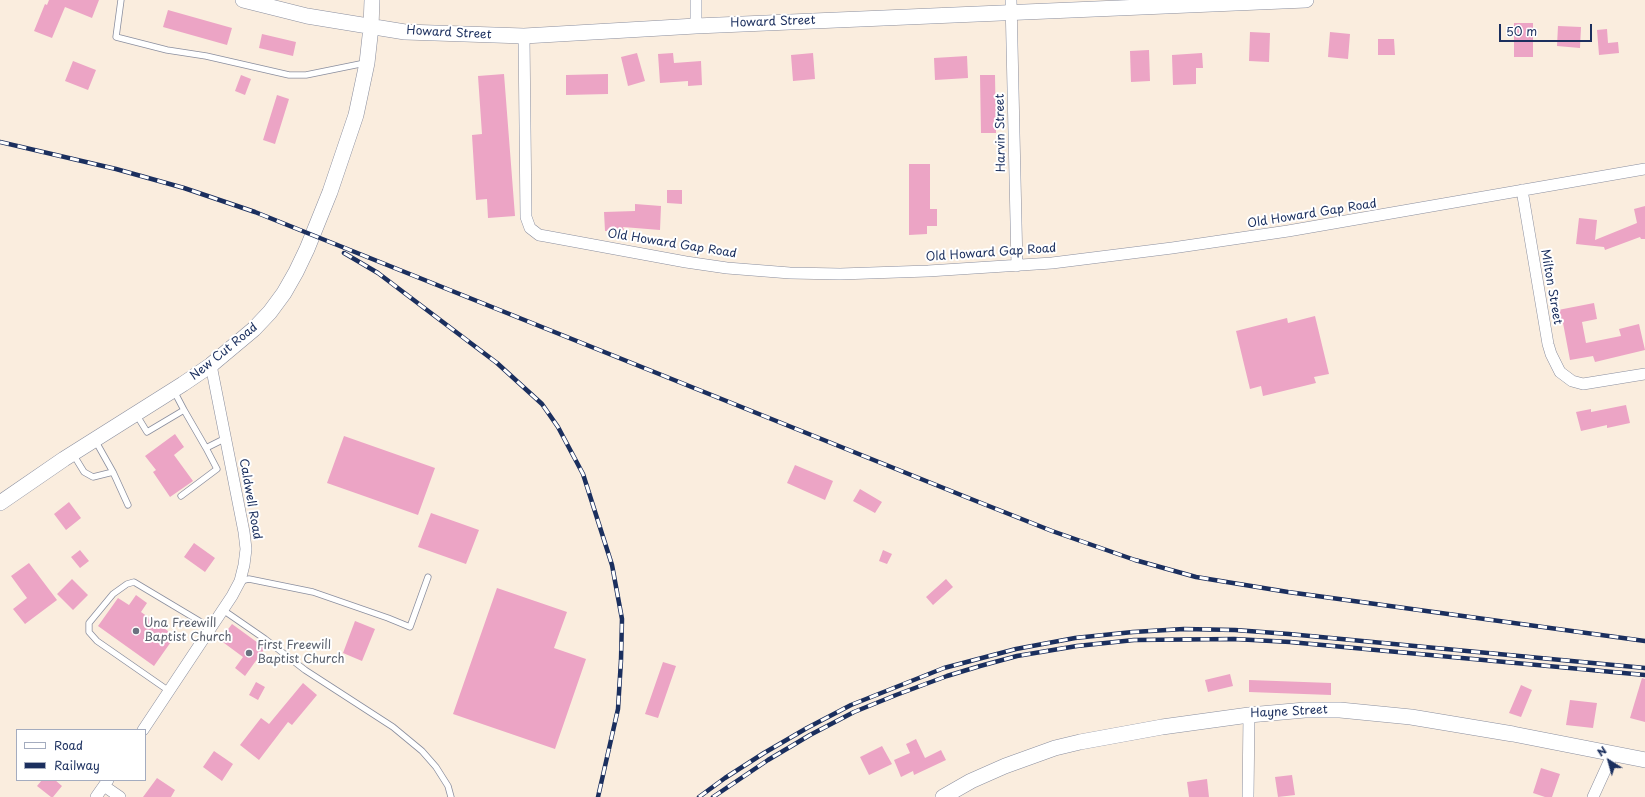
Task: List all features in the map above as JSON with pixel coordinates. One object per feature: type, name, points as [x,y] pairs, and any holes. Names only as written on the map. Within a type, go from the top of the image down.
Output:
[{"type":"street","name":"Howard Street","points":[[242,0],[271,3],[308,16],[371,27],[425,33],[524,36],[1011,6],[1306,0]]},
{"type":"street","name":"New Cut Road","points":[[0,503],[72,454],[211,365],[254,330],[270,312],[284,293],[296,272],[330,192],[356,114],[367,63],[372,0]]},
{"type":"street","points":[[696,0],[696,26]]},
{"type":"street","name":"Harvin Street","points":[[1011,6],[1017,266]]},
{"type":"street","name":"Old Howard Gap Road","points":[[524,36],[526,217],[530,228],[539,235],[686,262],[790,273],[840,274],[1017,266],[1172,248],[1280,233],[1645,169]]},
{"type":"street","name":"Milton Street","points":[[1522,190],[1548,344],[1560,372],[1572,381],[1589,384],[1645,374]]},
{"type":"street","name":"Caldwell Road","points":[[144,729],[170,692],[223,610],[240,581],[244,566],[246,543],[211,365]]},
{"type":"street","name":"Hayne Street","points":[[943,797],[971,781],[998,769],[1055,748],[1162,727],[1249,714],[1304,710],[1376,712],[1513,734],[1645,760]]},
{"type":"street","points":[[1248,797],[1249,714]]},
{"type":"street","points":[[1593,797],[1613,753]]},
{"type":"street","points":[[96,797],[106,783],[120,797]]},
{"type":"lane","points":[[121,0],[116,37],[167,50],[206,56],[289,75],[306,75],[367,63]]},
{"type":"lane","points":[[173,390],[217,469],[181,496]]},
{"type":"lane","points":[[136,414],[147,432],[184,410]]},
{"type":"lane","points":[[206,448],[226,438]]},
{"type":"lane","points":[[95,440],[113,472],[128,505]]},
{"type":"lane","points":[[72,454],[84,472],[93,477],[113,472]]},
{"type":"lane","points":[[240,581],[249,579],[313,592],[410,627],[428,577]]},
{"type":"lane","points":[[170,692],[97,641],[89,632],[89,623],[113,594],[127,584],[134,582],[211,628]]},
{"type":"lane","points":[[223,610],[265,639],[305,670],[393,727],[422,751],[436,767],[448,786],[451,797]]},
{"type":"building","points":[[49,0],[99,0],[92,18],[65,7],[52,38],[34,31],[45,4],[47,5]]},
{"type":"building","points":[[168,10],[232,28],[227,45],[163,27]]},
{"type":"building","points":[[1514,23],[1533,23],[1533,57],[1514,57]]},
{"type":"building","points":[[1558,26],[1581,27],[1580,48],[1557,46]]},
{"type":"building","points":[[1607,29],[1608,43],[1618,42],[1619,53],[1599,55],[1597,30]]},
{"type":"building","points":[[1250,32],[1270,33],[1269,62],[1249,61]]},
{"type":"building","points":[[1330,32],[1350,34],[1348,59],[1328,57]]},
{"type":"building","points":[[262,34],[296,42],[293,56],[259,48]]},
{"type":"building","points":[[1378,39],[1394,39],[1395,55],[1378,55]]},
{"type":"building","points":[[1149,50],[1150,81],[1131,82],[1130,51]]},
{"type":"building","points":[[637,53],[645,81],[628,86],[621,57]]},
{"type":"building","points":[[673,53],[674,63],[701,61],[702,85],[688,86],[688,81],[660,83],[658,54]]},
{"type":"building","points":[[813,53],[815,79],[793,81],[791,55]]},
{"type":"building","points":[[1202,53],[1203,68],[1196,68],[1196,84],[1173,85],[1172,55]]},
{"type":"building","points":[[967,56],[968,78],[935,80],[934,58]]},
{"type":"building","points":[[73,61],[96,70],[88,90],[65,81]]},
{"type":"building","points":[[504,74],[515,216],[488,218],[487,199],[476,200],[472,135],[482,134],[478,76]]},
{"type":"building","points":[[608,74],[608,94],[566,95],[566,75]]},
{"type":"building","points":[[241,75],[251,79],[245,95],[235,91]]},
{"type":"building","points":[[980,75],[995,75],[996,133],[981,133]]},
{"type":"building","points":[[277,95],[289,99],[275,144],[263,140]]},
{"type":"building","points":[[909,164],[930,164],[930,209],[937,209],[937,226],[927,226],[927,234],[909,235]]},
{"type":"building","points":[[667,190],[682,190],[682,204],[667,203]]},
{"type":"building","points":[[635,204],[661,206],[660,230],[623,227],[624,230],[605,231],[604,212],[635,211]]},
{"type":"building","points":[[1645,206],[1645,239],[1641,239],[1640,237],[1605,250],[1604,247],[1576,244],[1579,218],[1597,220],[1595,240],[1637,223],[1634,209]]},
{"type":"building","points":[[1594,303],[1597,319],[1582,322],[1586,343],[1621,336],[1619,329],[1639,324],[1645,350],[1595,362],[1593,356],[1570,360],[1563,323],[1555,324],[1553,311]]},
{"type":"building","points":[[1315,316],[1329,374],[1314,377],[1316,383],[1263,396],[1261,386],[1250,389],[1236,331],[1287,318],[1288,323]]},
{"type":"building","points":[[1626,405],[1630,423],[1607,428],[1607,425],[1581,431],[1576,412],[1591,409],[1591,412]]},
{"type":"building","points":[[175,434],[184,447],[174,455],[193,481],[170,497],[153,472],[156,470],[145,456]]},
{"type":"building","points":[[344,436],[435,468],[418,515],[327,483]]},
{"type":"building","points":[[795,465],[833,481],[825,500],[787,483]]},
{"type":"building","points":[[860,489],[882,502],[875,513],[853,501]]},
{"type":"building","points":[[69,502],[81,518],[66,530],[54,514]]},
{"type":"building","points":[[431,513],[479,530],[466,564],[418,547]]},
{"type":"building","points":[[194,543],[215,558],[205,572],[184,557]]},
{"type":"building","points":[[80,550],[89,561],[80,568],[71,557]]},
{"type":"building","points":[[883,550],[892,554],[887,564],[879,561]]},
{"type":"building","points":[[29,563],[57,600],[25,624],[13,609],[27,598],[11,576]]},
{"type":"building","points":[[72,579],[88,595],[73,610],[57,594]]},
{"type":"building","points":[[946,579],[953,587],[933,605],[926,597]]},
{"type":"building","points":[[497,588],[567,612],[554,648],[586,659],[555,749],[453,714]]},
{"type":"building","name":"Una Freewill Baptist Church","points":[[136,595],[147,603],[141,612],[175,636],[154,666],[98,626],[118,598],[129,605]]},
{"type":"building","points":[[355,621],[375,629],[362,661],[343,653]]},
{"type":"building","name":"First Freewill Baptist Church","points":[[232,624],[265,648],[245,676],[235,668],[243,657],[220,640]]},
{"type":"building","points":[[663,662],[676,666],[658,718],[645,714]]},
{"type":"building","points":[[1230,674],[1233,686],[1208,692],[1205,680]]},
{"type":"building","points":[[1642,678],[1645,679],[1645,722],[1630,718]]},
{"type":"building","points":[[1249,680],[1331,683],[1331,695],[1249,692]]},
{"type":"building","points":[[256,682],[265,687],[258,700],[249,695]]},
{"type":"building","points":[[303,683],[317,695],[292,725],[288,722],[259,760],[240,745],[261,718],[269,724]]},
{"type":"building","points":[[1521,685],[1532,690],[1521,717],[1509,713]]},
{"type":"building","points":[[1570,700],[1597,703],[1593,728],[1566,725]]},
{"type":"building","points":[[916,739],[925,758],[941,750],[946,760],[914,775],[913,771],[901,777],[894,760],[910,753],[906,744]]},
{"type":"building","points":[[882,746],[892,764],[869,775],[860,757]]},
{"type":"building","points":[[214,751],[233,764],[222,781],[203,767]]},
{"type":"building","points":[[1541,768],[1560,774],[1552,797],[1545,797],[1533,793]]},
{"type":"building","points":[[1292,775],[1295,795],[1278,797],[1275,777]]},
{"type":"building","points":[[157,778],[175,790],[171,797],[143,797]]},
{"type":"building","points":[[1207,779],[1209,797],[1189,797],[1187,782]]},
{"type":"building","points":[[41,781],[56,781],[62,786],[53,797],[51,797],[37,786]]},
{"type":"railway","points":[[0,142],[116,169],[184,188],[255,212],[971,499],[1052,531],[1135,560],[1196,577],[1288,592],[1645,641]]},
{"type":"railway","points":[[344,253],[378,273],[497,363],[542,404],[558,427],[583,474],[612,565],[622,619],[618,709],[598,797]]},
{"type":"railway","points":[[699,797],[764,753],[851,705],[944,668],[1016,649],[1075,638],[1133,632],[1184,629],[1235,630],[1645,668]]},
{"type":"railway","points":[[713,797],[768,760],[810,735],[854,712],[947,676],[980,666],[1017,656],[1077,646],[1134,640],[1234,639],[1290,642],[1645,675]]},
{"type":"place","name":"Una Freewill Baptist Church","points":[[136,631]]},
{"type":"place","name":"First Freewill Baptist Church","points":[[249,653]]}]
